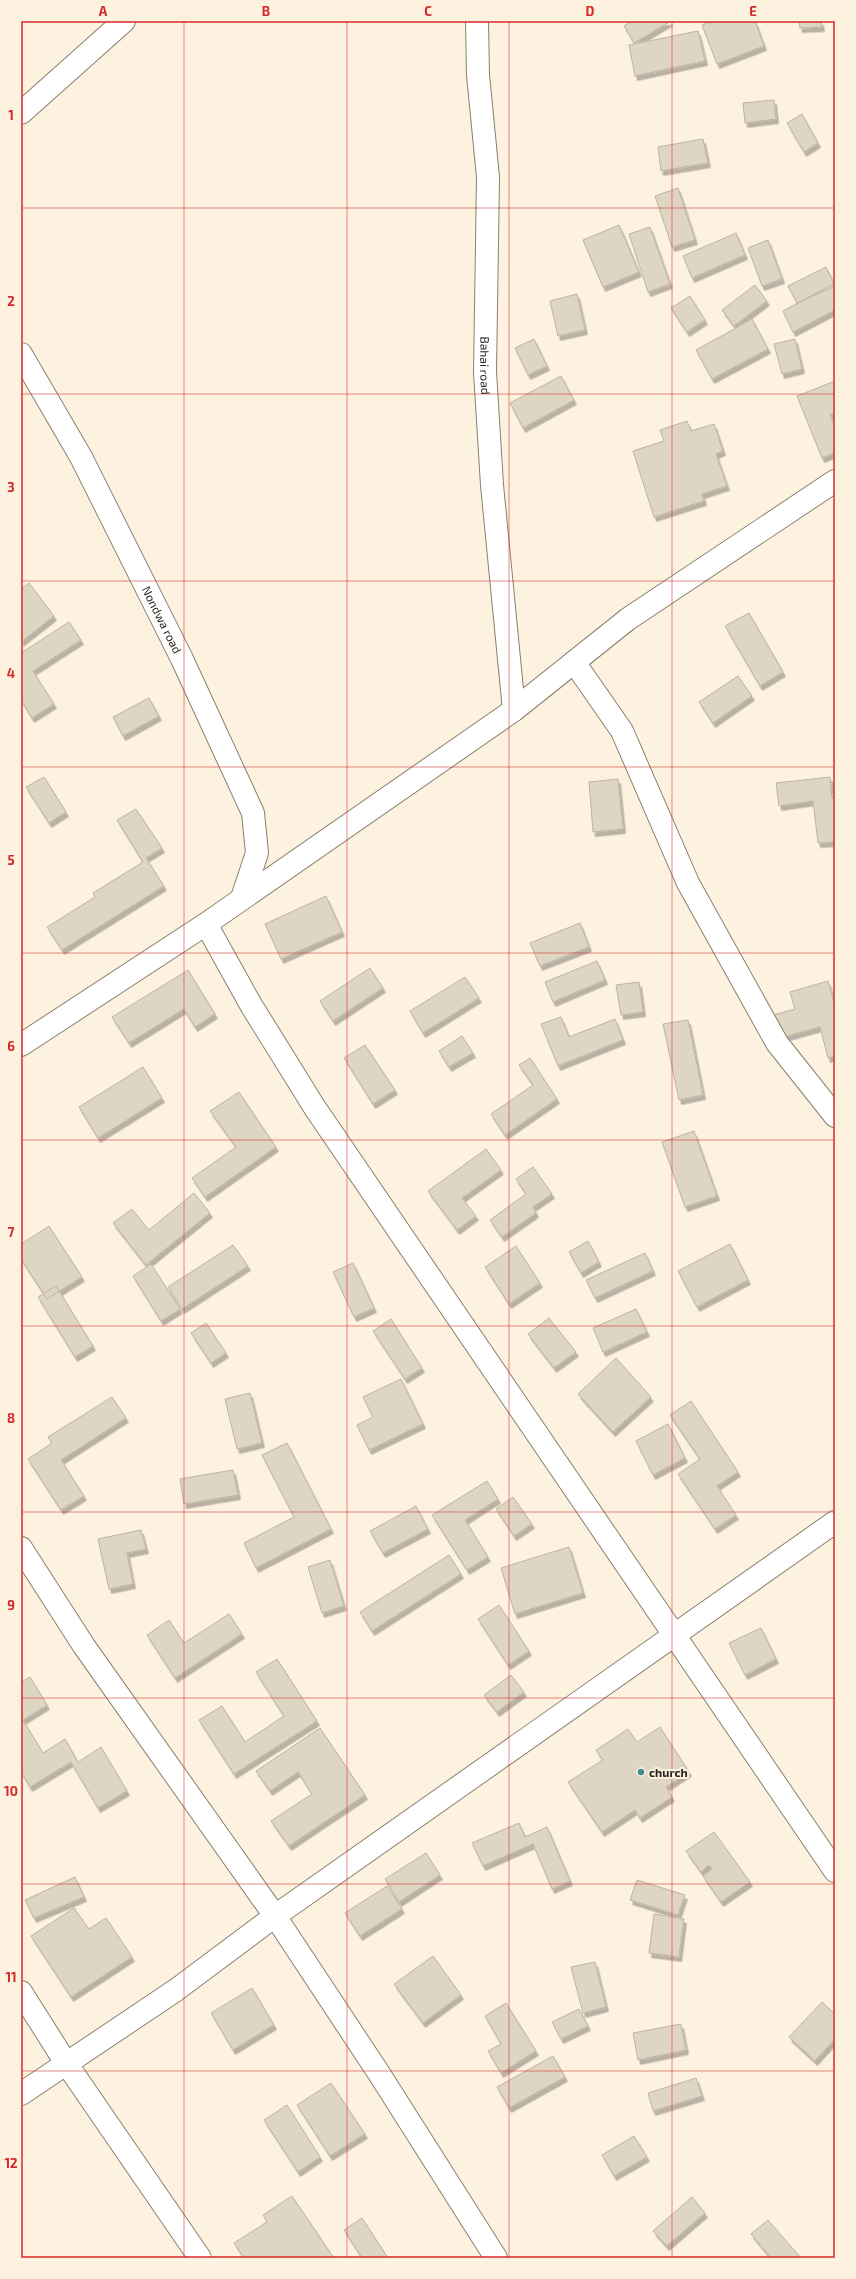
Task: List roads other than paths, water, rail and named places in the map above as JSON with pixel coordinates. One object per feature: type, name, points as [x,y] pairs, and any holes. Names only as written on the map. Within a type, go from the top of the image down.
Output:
[{"type":"street","points":[[21,113],[124,21]]},
{"type":"street","name":"Bahai road","points":[[477,21],[478,75],[488,178],[485,372],[492,485],[514,710]]},
{"type":"street","name":"Nondwa road","points":[[21,354],[84,464],[182,659],[254,813],[256,853],[242,898]]},
{"type":"street","points":[[21,1045],[206,924],[514,710],[628,619],[835,481]]},
{"type":"street","points":[[574,662],[622,731],[688,883],[777,1043],[835,1116]]},
{"type":"street","points":[[206,924],[251,1005],[315,1108],[835,1871]]},
{"type":"street","points":[[21,2094],[176,1990],[275,1916],[453,1792],[673,1634],[835,1522]]},
{"type":"street","points":[[21,1548],[84,1646],[275,1916],[380,2075],[496,2258]]},
{"type":"street","points":[[21,1992],[66,2063],[200,2258]]},
{"type":"place","name":"church","points":[[641,1772]]}]
